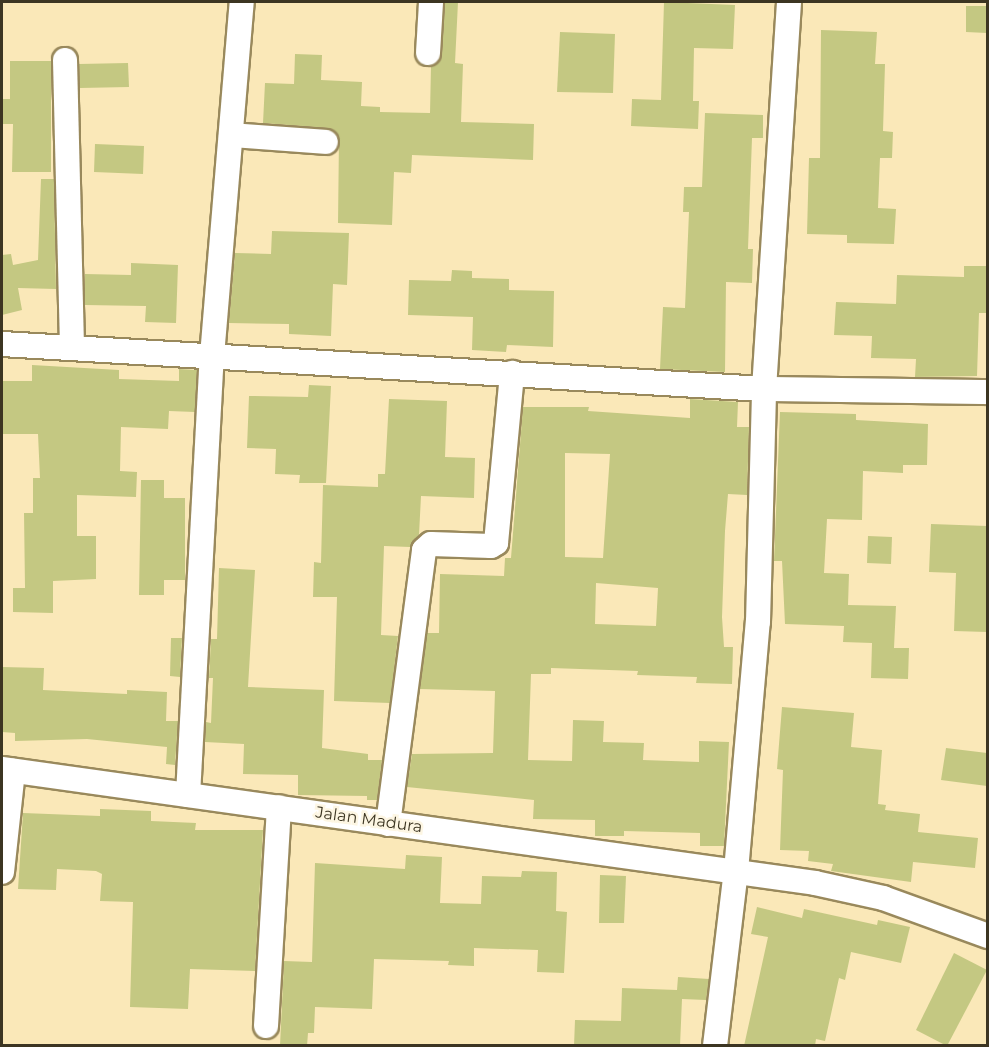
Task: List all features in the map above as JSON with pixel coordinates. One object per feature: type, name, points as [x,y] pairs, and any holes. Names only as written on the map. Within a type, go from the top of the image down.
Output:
[{"type":"street","points":[[188,795],[212,356],[242,2]]},
{"type":"street","points":[[428,53],[431,2]]},
{"type":"street","points":[[715,1046],[736,872],[758,622],[764,389],[789,2]]},
{"type":"street","points":[[65,60],[72,348]]},
{"type":"street","points":[[231,135],[326,142]]},
{"type":"street","points":[[2,344],[764,389],[987,392]]},
{"type":"street","points":[[388,824],[424,550],[430,544],[491,546],[496,543],[512,374]]},
{"type":"street","points":[[2,872],[7,770]]},
{"type":"street","name":"Jalan Madura","points":[[7,770],[736,872],[883,897],[987,936]]},
{"type":"street","points":[[266,1026],[279,807]]},
{"type":"building","points":[[445,2],[458,2],[455,63],[463,64],[461,122],[534,124],[533,160],[412,155],[411,173],[394,172],[392,225],[338,223],[339,137],[327,128],[263,123],[265,83],[294,84],[295,54],[322,55],[321,80],[362,82],[361,106],[380,107],[380,112],[430,113],[431,66],[442,54]]},
{"type":"building","points":[[664,2],[735,5],[733,49],[694,48],[693,101],[699,101],[698,129],[631,126],[632,99],[661,100]]},
{"type":"building","points":[[966,6],[987,6],[987,33],[966,32]]},
{"type":"building","points":[[821,30],[877,32],[875,64],[885,64],[883,131],[893,132],[892,158],[880,158],[878,208],[896,209],[894,244],[847,243],[847,235],[807,234],[809,158],[820,158]]},
{"type":"building","points":[[560,32],[615,34],[613,93],[557,92]]},
{"type":"building","points":[[10,61],[51,61],[51,172],[12,172],[13,124],[2,124],[2,99],[10,99]]},
{"type":"building","points":[[128,63],[129,87],[80,88],[79,64]]},
{"type":"building","points":[[705,113],[763,115],[763,138],[752,138],[748,249],[753,249],[752,283],[726,282],[725,372],[660,369],[663,307],[685,308],[689,212],[683,212],[684,187],[702,187]]},
{"type":"building","points":[[95,144],[144,146],[143,174],[94,172]]},
{"type":"building","points":[[41,179],[54,179],[56,289],[18,288],[22,310],[2,315],[2,255],[11,254],[13,265],[38,260]]},
{"type":"building","points":[[272,231],[349,233],[347,285],[333,284],[331,336],[289,334],[289,324],[229,323],[235,253],[271,254]]},
{"type":"building","points":[[131,263],[178,265],[176,323],[145,322],[146,306],[85,305],[85,274],[131,275]]},
{"type":"building","points":[[964,266],[987,266],[987,313],[979,313],[977,376],[915,377],[916,359],[871,358],[872,336],[834,335],[836,302],[896,304],[897,275],[964,277]]},
{"type":"building","points":[[452,270],[472,271],[472,278],[509,279],[509,290],[554,291],[553,347],[507,345],[506,352],[472,350],[473,317],[408,315],[409,280],[451,281]]},
{"type":"building","points":[[32,365],[119,370],[119,379],[179,381],[179,369],[197,370],[195,412],[169,411],[168,429],[121,427],[120,471],[137,472],[136,497],[77,495],[77,536],[96,536],[96,579],[53,581],[53,613],[13,612],[13,588],[25,588],[24,513],[33,513],[33,478],[40,478],[38,434],[2,434],[2,381],[32,381]]},
{"type":"building","points":[[309,385],[331,386],[326,483],[299,483],[300,475],[275,474],[276,449],[247,448],[249,396],[308,397]]},
{"type":"building","points":[[389,399],[447,401],[445,457],[475,458],[474,498],[421,496],[419,535],[410,547],[384,546],[381,635],[398,636],[390,703],[334,701],[337,597],[313,597],[314,562],[321,563],[323,485],[378,487],[378,474],[385,474]]},
{"type":"building","points":[[690,399],[738,402],[737,427],[749,427],[747,495],[728,494],[725,531],[722,617],[724,647],[733,647],[732,684],[696,683],[697,677],[637,675],[638,671],[551,668],[551,674],[531,674],[528,760],[572,761],[573,720],[604,721],[603,742],[644,743],[643,760],[699,762],[699,741],[729,742],[724,846],[700,846],[700,833],[624,831],[624,836],[595,836],[595,820],[533,819],[534,800],[407,787],[412,754],[493,753],[495,691],[420,689],[427,633],[439,633],[440,574],[504,576],[505,558],[511,558],[523,407],[589,407],[588,411],[690,418]],"holes":[[[565,453],[610,454],[603,558],[565,557]],[[596,583],[658,588],[656,626],[595,624]]]},
{"type":"building","points":[[780,412],[856,414],[856,420],[928,424],[927,465],[903,465],[903,473],[863,471],[862,520],[827,519],[824,573],[849,574],[848,605],[896,606],[894,648],[909,648],[908,679],[871,678],[872,643],[843,642],[844,626],[785,624],[782,561],[774,561]]},
{"type":"building","points":[[141,480],[164,480],[164,498],[185,498],[185,580],[164,580],[164,595],[139,595]]},
{"type":"building","points":[[931,524],[987,526],[987,632],[954,631],[956,573],[929,572]]},
{"type":"building","points":[[868,536],[892,537],[891,564],[867,563]]},
{"type":"building","points":[[219,568],[255,570],[248,687],[324,690],[322,748],[368,754],[368,760],[382,760],[377,800],[367,800],[367,796],[298,795],[298,775],[243,774],[244,744],[205,742],[206,722],[211,723],[213,678],[209,678],[211,639],[217,639]]},
{"type":"building","points":[[171,638],[182,638],[180,677],[170,676]]},
{"type":"building","points":[[2,667],[44,668],[43,690],[127,694],[127,690],[167,692],[166,721],[178,721],[175,765],[166,764],[167,747],[87,739],[15,741],[15,733],[2,732]]},
{"type":"building","points":[[782,707],[854,713],[851,747],[882,750],[878,804],[886,805],[885,810],[920,814],[918,832],[978,838],[975,868],[913,862],[911,882],[831,871],[833,864],[808,861],[809,851],[780,850],[783,770],[777,769]]},
{"type":"building","points":[[946,748],[987,753],[987,786],[941,780]]},
{"type":"building","points":[[100,809],[151,811],[151,821],[196,823],[195,830],[263,830],[255,971],[190,969],[188,1009],[130,1007],[133,902],[100,901],[102,874],[96,871],[57,869],[56,890],[18,889],[23,813],[100,816]]},
{"type":"building","points":[[406,855],[442,857],[440,903],[481,904],[482,876],[521,877],[522,871],[557,872],[556,911],[567,912],[564,973],[537,972],[538,950],[474,948],[474,966],[448,965],[449,961],[374,959],[372,1009],[315,1007],[314,1033],[308,1033],[307,1046],[280,1046],[284,961],[312,962],[315,863],[405,869]]},
{"type":"building","points":[[600,875],[626,876],[624,923],[599,923]]},
{"type":"building","points":[[757,907],[802,918],[804,909],[877,925],[878,920],[910,927],[901,963],[851,952],[845,980],[839,978],[825,1041],[816,1039],[815,1046],[744,1046],[768,937],[751,934]]},
{"type":"building","points":[[954,953],[987,970],[947,1046],[916,1030]]},
{"type":"building","points":[[678,977],[709,979],[706,1000],[682,999],[680,1046],[574,1046],[575,1020],[621,1021],[622,988],[677,990]]}]
